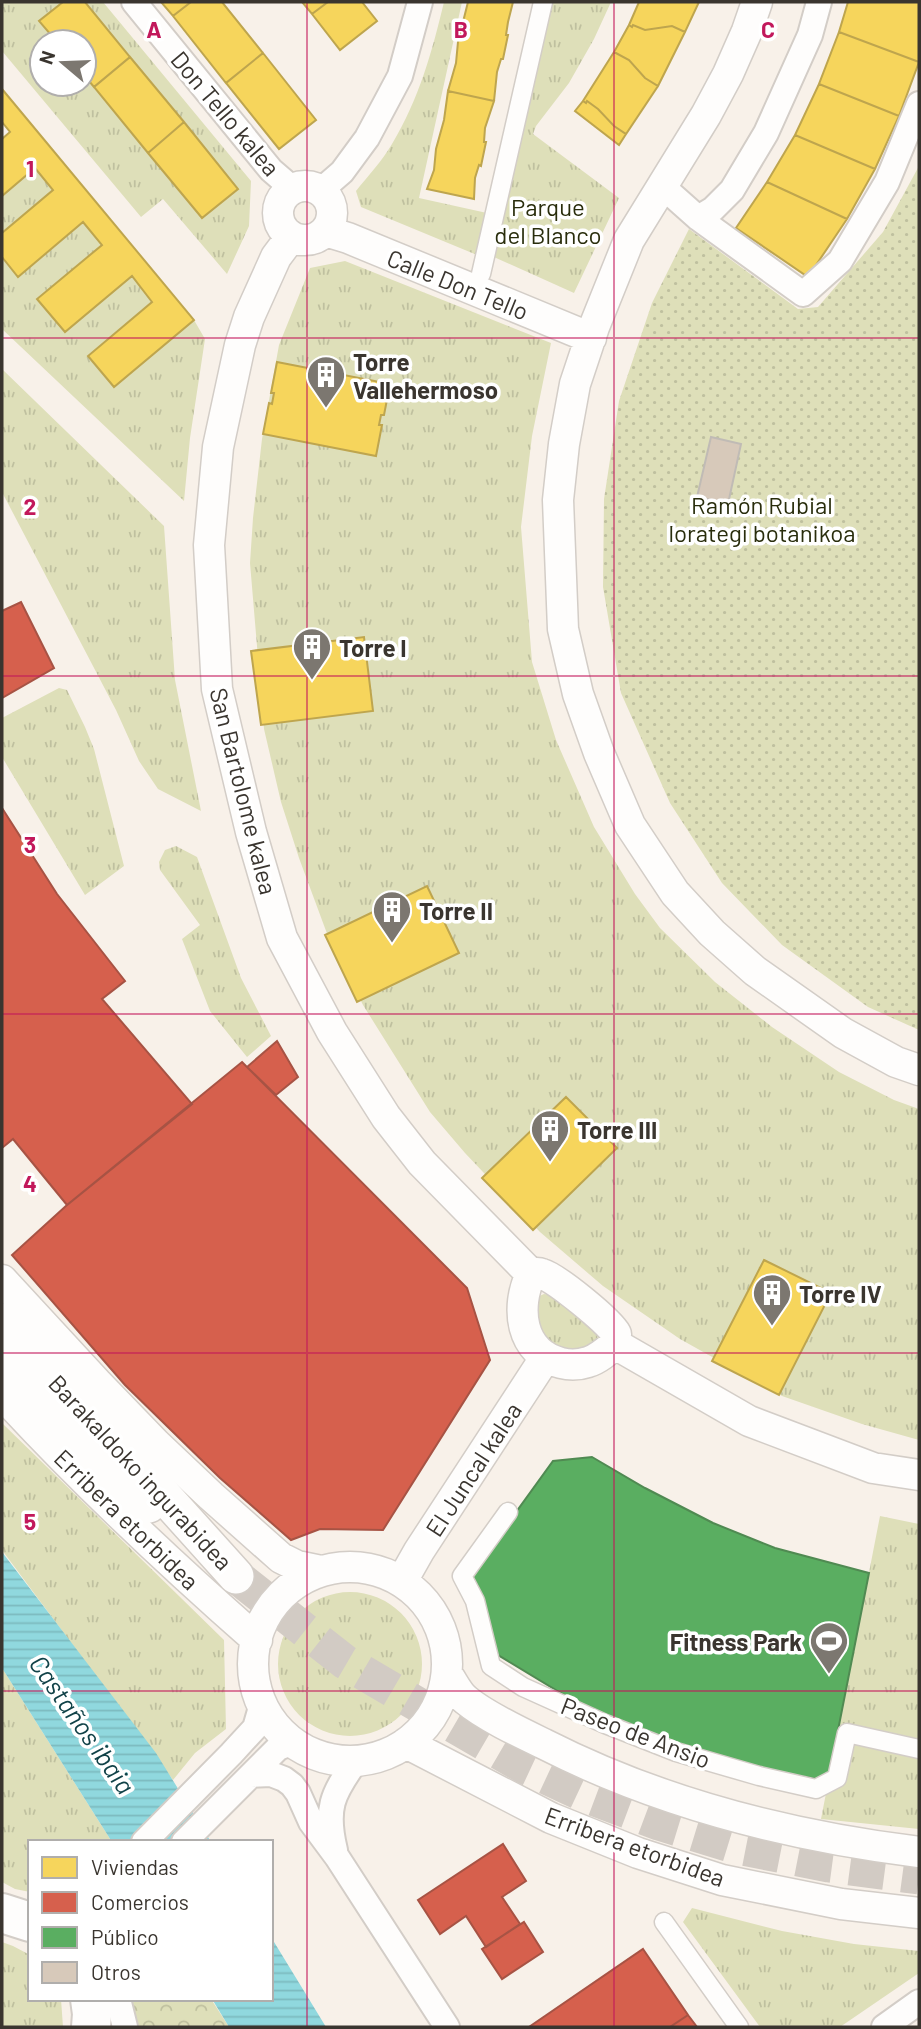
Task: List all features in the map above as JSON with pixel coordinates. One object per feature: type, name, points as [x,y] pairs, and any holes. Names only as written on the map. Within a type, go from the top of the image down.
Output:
[{"type":"main road","name":"Barakaldoko ingurabidea","points":[[2,1321],[236,1576],[102,1466],[2,1361]]},
{"type":"main road","points":[[2,1913],[28,1921]]},
{"type":"main road","points":[[90,2001],[91,2027]]},
{"type":"street","name":"Don Tello kalea","points":[[134,2],[271,170],[317,206]]},
{"type":"street","points":[[317,206],[285,195],[279,204],[278,213],[284,231],[300,240],[318,237],[317,206],[367,138],[400,76],[418,12],[400,2]]},
{"type":"street","points":[[481,274],[542,2]]},
{"type":"street","points":[[757,2],[728,74],[706,115],[629,240],[575,384],[564,444],[558,499],[563,629],[578,694],[599,753],[631,825],[675,893],[712,933],[755,971],[843,1033],[896,1062],[919,1070]]},
{"type":"street","points":[[698,218],[713,209],[732,190],[766,132],[810,35],[819,2]]},
{"type":"street","points":[[662,186],[698,218],[803,294],[840,261],[887,182],[919,104]]},
{"type":"street","name":"Calle Don Tello","points":[[317,206],[481,274],[594,329]]},
{"type":"street","name":"Calle Don Tello","points":[[317,206],[348,238],[594,329]]},
{"type":"street","name":"San Bartolome kalea","points":[[291,237],[276,257],[249,317],[240,345],[218,447],[209,545],[216,689],[251,832],[282,938],[332,1032],[386,1117],[422,1163],[531,1274],[538,1273],[552,1280],[607,1321],[616,1334],[615,1345]]},
{"type":"street","points":[[531,1274],[524,1289],[522,1313],[528,1336],[545,1358],[566,1364],[588,1362],[615,1345],[749,1421],[873,1468],[919,1475]]},
{"type":"street","points":[[2,1280],[113,1400],[211,1496],[281,1558],[297,1566],[321,1571]]},
{"type":"street","name":"El Juncal kalea","points":[[402,1581],[545,1358]]},
{"type":"street","name":"Erribera etorbidea","points":[[2,1394],[90,1486],[257,1640]]},
{"type":"street","name":"Paseo de Ansio","points":[[508,1512],[462,1576],[475,1601],[491,1666],[523,1687],[676,1752],[816,1789],[837,1778],[847,1733],[919,1749]]},
{"type":"street","points":[[362,1567],[383,1572],[402,1581],[422,1599],[438,1621],[444,1638],[447,1674],[440,1701],[426,1724],[406,1743],[391,1752],[373,1758],[339,1760],[307,1751],[293,1742],[271,1719],[262,1704],[254,1673],[257,1640],[266,1617],[280,1597],[299,1581],[321,1571],[362,1567]]},
{"type":"street","points":[[447,1674],[464,1698],[475,1706],[527,1736],[619,1779],[739,1819],[864,1845],[919,1852]]},
{"type":"street","points":[[146,1840],[255,1728],[262,1704]]},
{"type":"street","points":[[186,1840],[278,1748],[293,1742]]},
{"type":"street","name":"Erribera etorbidea","points":[[406,1743],[551,1818],[638,1853],[722,1880],[841,1904],[919,1913]]},
{"type":"street","points":[[337,1857],[330,1814],[334,1795],[356,1760]]},
{"type":"street","points":[[251,1774],[271,1774],[292,1785],[311,1822],[337,1857],[447,2027]]},
{"type":"street","points":[[722,1880],[763,1902],[837,1918],[919,1927]]},
{"type":"street","points":[[664,1922],[739,2027]]},
{"type":"street","points":[[118,2001],[125,2027]]},
{"type":"street","points":[[884,2027],[919,2002]]},
{"type":"green space","points":[[2,2],[103,2],[251,181],[249,226],[227,274],[163,199],[141,217],[41,98],[98,98],[98,28],[28,28],[28,82],[2,51]]},
{"type":"green space","points":[[444,2],[462,2],[419,198],[487,213],[477,255],[361,207],[356,191],[388,150],[410,110],[429,57]]},
{"type":"green space","name":"Parque del Blanco","points":[[543,2],[611,2],[569,83],[536,126],[533,134],[619,198],[574,293],[485,253]]},
{"type":"green space","name":"Ramón Rubial lorategi botanikoa","points":[[919,166],[919,1030],[868,1007],[782,945],[722,883],[670,803],[621,693],[603,587],[604,499],[619,401],[652,303],[689,229],[798,309],[818,307],[883,232]]},
{"type":"green space","points":[[35,168],[53,190],[2,233],[2,196]]},
{"type":"green space","points":[[83,222],[102,245],[37,299],[65,332],[132,276],[152,302],[88,356],[114,387],[194,320],[205,339],[190,438],[184,501],[2,329],[2,257],[18,276]]},
{"type":"green space","points":[[345,261],[551,343],[532,436],[521,527],[532,662],[556,740],[594,827],[635,894],[660,928],[715,982],[772,1027],[839,1072],[894,1100],[919,1109],[919,1440],[862,1424],[782,1396],[680,1339],[603,1286],[540,1232],[430,1112],[363,1005],[329,939],[281,802],[264,729],[250,563],[262,439],[279,345],[310,268]]},
{"type":"green space","points":[[2,369],[164,526],[175,680],[201,811],[158,789],[139,761],[116,710],[2,492]]},
{"type":"green space","points":[[59,688],[67,690],[94,749],[124,866],[85,895],[2,757],[2,718]]},
{"type":"green space","points":[[176,846],[197,857],[241,978],[271,1036],[247,1057],[210,1011],[182,939],[200,925],[160,870],[159,862],[165,850]]},
{"type":"green space","points":[[544,1294],[557,1296],[597,1333],[598,1341],[584,1354],[550,1344],[536,1324],[537,1297]]},
{"type":"green space","points":[[2,1423],[224,1640],[226,1729],[195,1753],[173,1780],[2,1550]]},
{"type":"green space","points":[[880,1516],[919,1524],[919,1829],[821,1819]]},
{"type":"green space","points":[[350,1592],[378,1597],[401,1613],[417,1636],[422,1664],[417,1692],[401,1715],[378,1731],[350,1736],[322,1731],[299,1715],[283,1692],[278,1664],[283,1636],[299,1613],[322,1597]]},
{"type":"green space","points":[[2,1668],[111,1840],[28,1840],[28,1892],[2,1882]]},
{"type":"green space","points":[[692,1908],[782,1931],[854,1944],[919,1951],[919,1973],[840,2027],[760,2027],[683,1922]]},
{"type":"green space","points":[[2,1942],[28,1954],[28,2001],[61,2001],[63,2027],[2,2027]]},
{"type":"green space","points":[[90,2001],[212,2001],[229,2027],[91,2027]]},
{"type":"water","name":"Castaños ibaia","points":[[2,1552],[156,1753],[210,1840],[111,1840],[2,1668]]},
{"type":"water","points":[[273,1940],[326,2027],[229,2027],[213,2001],[273,2001]]},
{"type":"building: Viviendas","points":[[63,2],[85,2],[130,57],[98,84],[98,28],[45,28],[39,21]]},
{"type":"building: Viviendas","points":[[161,2],[191,2],[173,16]]},
{"type":"building: Viviendas","points":[[191,2],[222,2],[263,53],[226,83],[173,16]]},
{"type":"building: Viviendas","points":[[302,2],[328,2],[312,14]]},
{"type":"building: Viviendas","points":[[328,2],[362,2],[377,21],[340,50],[312,14]]},
{"type":"building: Viviendas","points":[[468,2],[513,2],[503,59],[497,72],[494,101],[448,91]]},
{"type":"building: Viviendas","points":[[639,2],[699,2],[685,32],[672,26],[645,30],[633,25],[632,27],[629,25]]},
{"type":"building: Viviendas","points":[[848,2],[919,2],[919,62],[839,32]]},
{"type":"building: Viviendas","points":[[629,25],[645,30],[672,26],[685,32],[658,86],[645,78],[629,60],[614,52]]},
{"type":"building: Viviendas","points":[[839,32],[919,62],[899,116],[819,84]]},
{"type":"building: Viviendas","points":[[614,52],[629,60],[645,78],[658,86],[626,134],[598,109],[583,101]]},
{"type":"building: Viviendas","points":[[263,53],[316,120],[279,149],[226,83]]},
{"type":"building: Viviendas","points":[[130,57],[184,122],[148,153],[98,92],[98,84]]},
{"type":"building: Viviendas","points":[[819,84],[899,116],[875,169],[795,135]]},
{"type":"building: Viviendas","points":[[2,89],[194,320],[114,387],[88,356],[152,302],[132,276],[65,332],[37,299],[102,245],[83,222],[18,277],[2,257],[2,233],[53,190],[35,168],[2,196],[2,139],[10,132],[2,122]]},
{"type":"building: Viviendas","points":[[448,91],[494,101],[485,128],[486,142],[481,166],[479,165],[475,178],[474,199],[427,189],[434,170]]},
{"type":"building: Viviendas","points":[[583,101],[598,109],[626,134],[619,145],[575,111]]},
{"type":"building: Viviendas","points":[[184,122],[238,189],[202,218],[148,153]]},
{"type":"building: Viviendas","points":[[795,135],[875,169],[847,219],[767,182]]},
{"type":"building: Viviendas","points":[[767,182],[847,219],[808,277],[736,228]]},
{"type":"building: Viviendas","name":"Torre Vallehermoso","points":[[277,362],[390,384],[384,415],[381,415],[379,425],[382,425],[376,456],[263,434],[269,403],[272,404],[274,393],[271,393]]},
{"type":"building: Viviendas","name":"Torre I","points":[[364,637],[373,711],[261,725],[251,651]]},
{"type":"building: Viviendas","name":"Torre II","points":[[427,886],[459,953],[357,1002],[325,935]]},
{"type":"building: Viviendas","name":"Torre III","points":[[566,1097],[617,1148],[533,1230],[482,1178]]},
{"type":"building: Viviendas","name":"Torre IV","points":[[764,1260],[831,1293],[779,1395],[712,1361]]},
{"type":"building: Comercios","points":[[21,602],[54,668],[2,698],[2,611]]},
{"type":"building: Comercios","points":[[2,808],[57,894],[125,981],[102,999],[192,1104],[67,1205],[13,1139],[2,1148]]},
{"type":"building: Comercios","points":[[277,1041],[298,1077],[276,1095],[247,1067]]},
{"type":"building: Comercios","points":[[242,1062],[467,1288],[490,1360],[383,1530],[320,1529],[291,1540],[220,1478],[125,1385],[12,1255],[67,1205]]},
{"type":"building: Comercios","points":[[503,1844],[526,1881],[502,1897],[520,1924],[486,1947],[466,1916],[440,1934],[418,1900]]},
{"type":"building: Comercios","points":[[524,1922],[543,1952],[502,1979],[482,1949]]},
{"type":"building: Comercios","points":[[643,1949],[688,2015],[670,2027],[529,2027]]},
{"type":"building: Comercios","points":[[688,2015],[697,2027],[670,2027]]},
{"type":"building: Público","points":[[592,1457],[713,1523],[775,1548],[869,1573],[828,1781],[759,1769],[659,1738],[589,1710],[498,1655],[472,1573],[553,1461]]},
{"type":"building: Otros","points":[[711,437],[741,444],[728,504],[697,497]]},
{"type":"tunnel","points":[[236,1576],[345,1662],[525,1767],[587,1796],[659,1823],[737,1847],[829,1865],[919,1877]]},
{"type":"place","name":"Torre Vallehermoso","points":[[326,409]]},
{"type":"place","name":"Torre I","points":[[312,681]]},
{"type":"place","name":"Torre II","points":[[392,944]]},
{"type":"place","name":"Torre III","points":[[550,1163]]},
{"type":"place","name":"Torre IV","points":[[772,1327]]},
{"type":"place","name":"Fitness Park","points":[[829,1675]]}]
